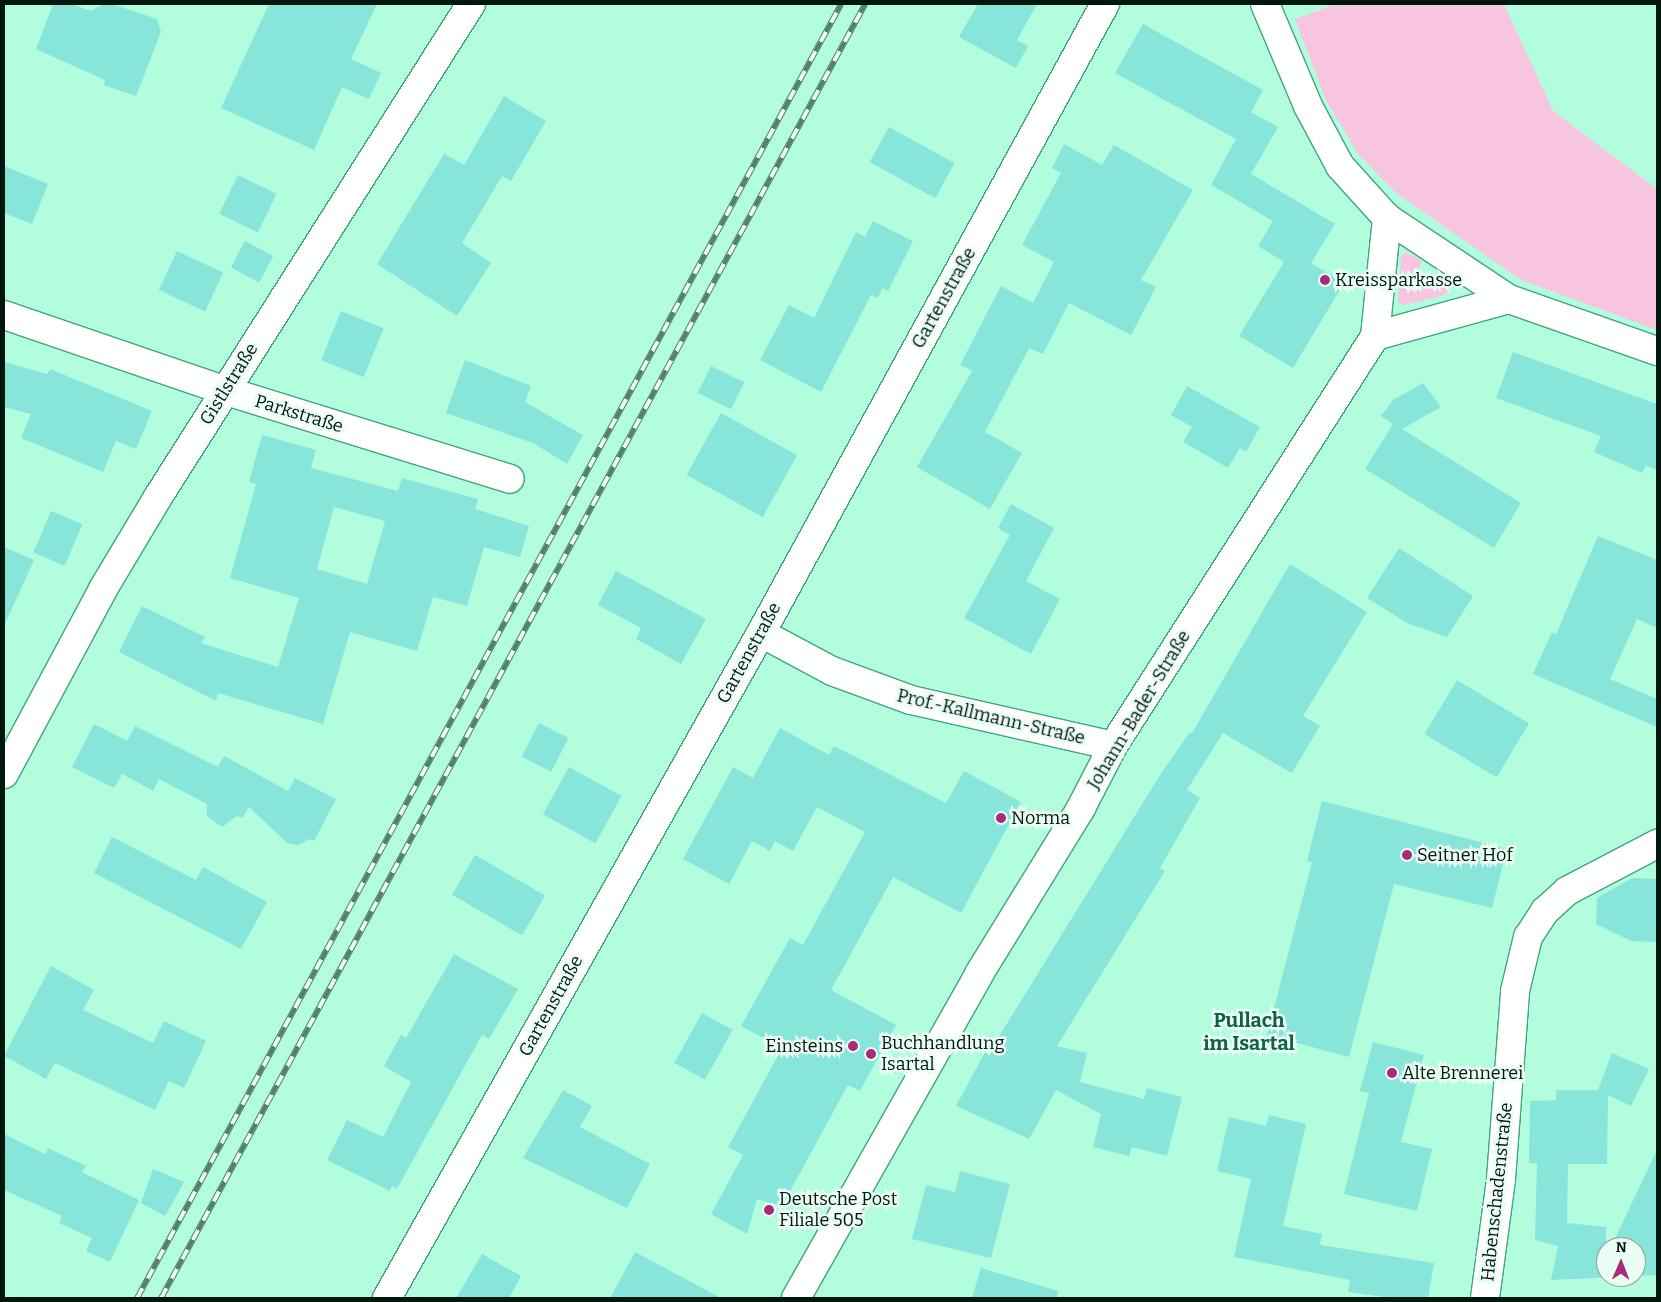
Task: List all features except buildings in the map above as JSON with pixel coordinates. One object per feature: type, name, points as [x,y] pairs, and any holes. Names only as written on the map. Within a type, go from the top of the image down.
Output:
[{"type":"street","name":"Gistlstraße","points":[[4,774],[114,570],[223,390],[396,128],[471,4]]},
{"type":"street","name":"Gartenstraße","points":[[387,1298],[761,633],[1105,4]]},
{"type":"street","points":[[1265,4],[1308,106],[1340,166],[1387,218],[1509,299],[1657,351]]},
{"type":"street","name":"Johann-Bader-Straße","points":[[796,1298],[979,974],[1081,808],[1113,746],[1375,336],[1387,218]]},
{"type":"street","points":[[1375,336],[1509,299]]},
{"type":"street","name":"Parkstraße","points":[[4,315],[223,390],[510,479]]},
{"type":"street","name":"Prof.-Kallmann-Straße","points":[[761,633],[832,671],[911,700],[1113,746]]},
{"type":"street","name":"Habenschadenstraße","points":[[1485,1298],[1501,1179],[1516,991],[1528,937],[1545,911],[1566,891],[1657,844]]},
{"type":"shaded area","points":[[1336,4],[1504,4],[1553,111],[1657,189],[1657,330],[1521,280],[1396,193],[1358,154],[1326,100],[1295,19]]},
{"type":"shaded area","points":[[1406,252],[1422,261],[1412,283],[1421,290],[1443,273],[1452,281],[1449,291],[1442,296],[1403,305],[1398,302],[1401,256]]},
{"type":"railway","points":[[137,1298],[841,4]]},
{"type":"railway","points":[[161,1298],[865,4]]},
{"type":"place","name":"Kreissparkasse","points":[[1325,280]]},
{"type":"place","name":"Norma","points":[[1001,818]]},
{"type":"place","name":"Seitner Hof","points":[[1407,855]]},
{"type":"place","name":"Einsteins","points":[[853,1046]]},
{"type":"place","name":"Buchhandlung Isartal","points":[[871,1054]]},
{"type":"place","name":"Alte Brennerei","points":[[1392,1073]]},
{"type":"place","name":"Deutsche Post Filiale 505","points":[[769,1210]]},
{"type":"district","name":"Pullach im Isartal","points":[[1249,1032]]}]
